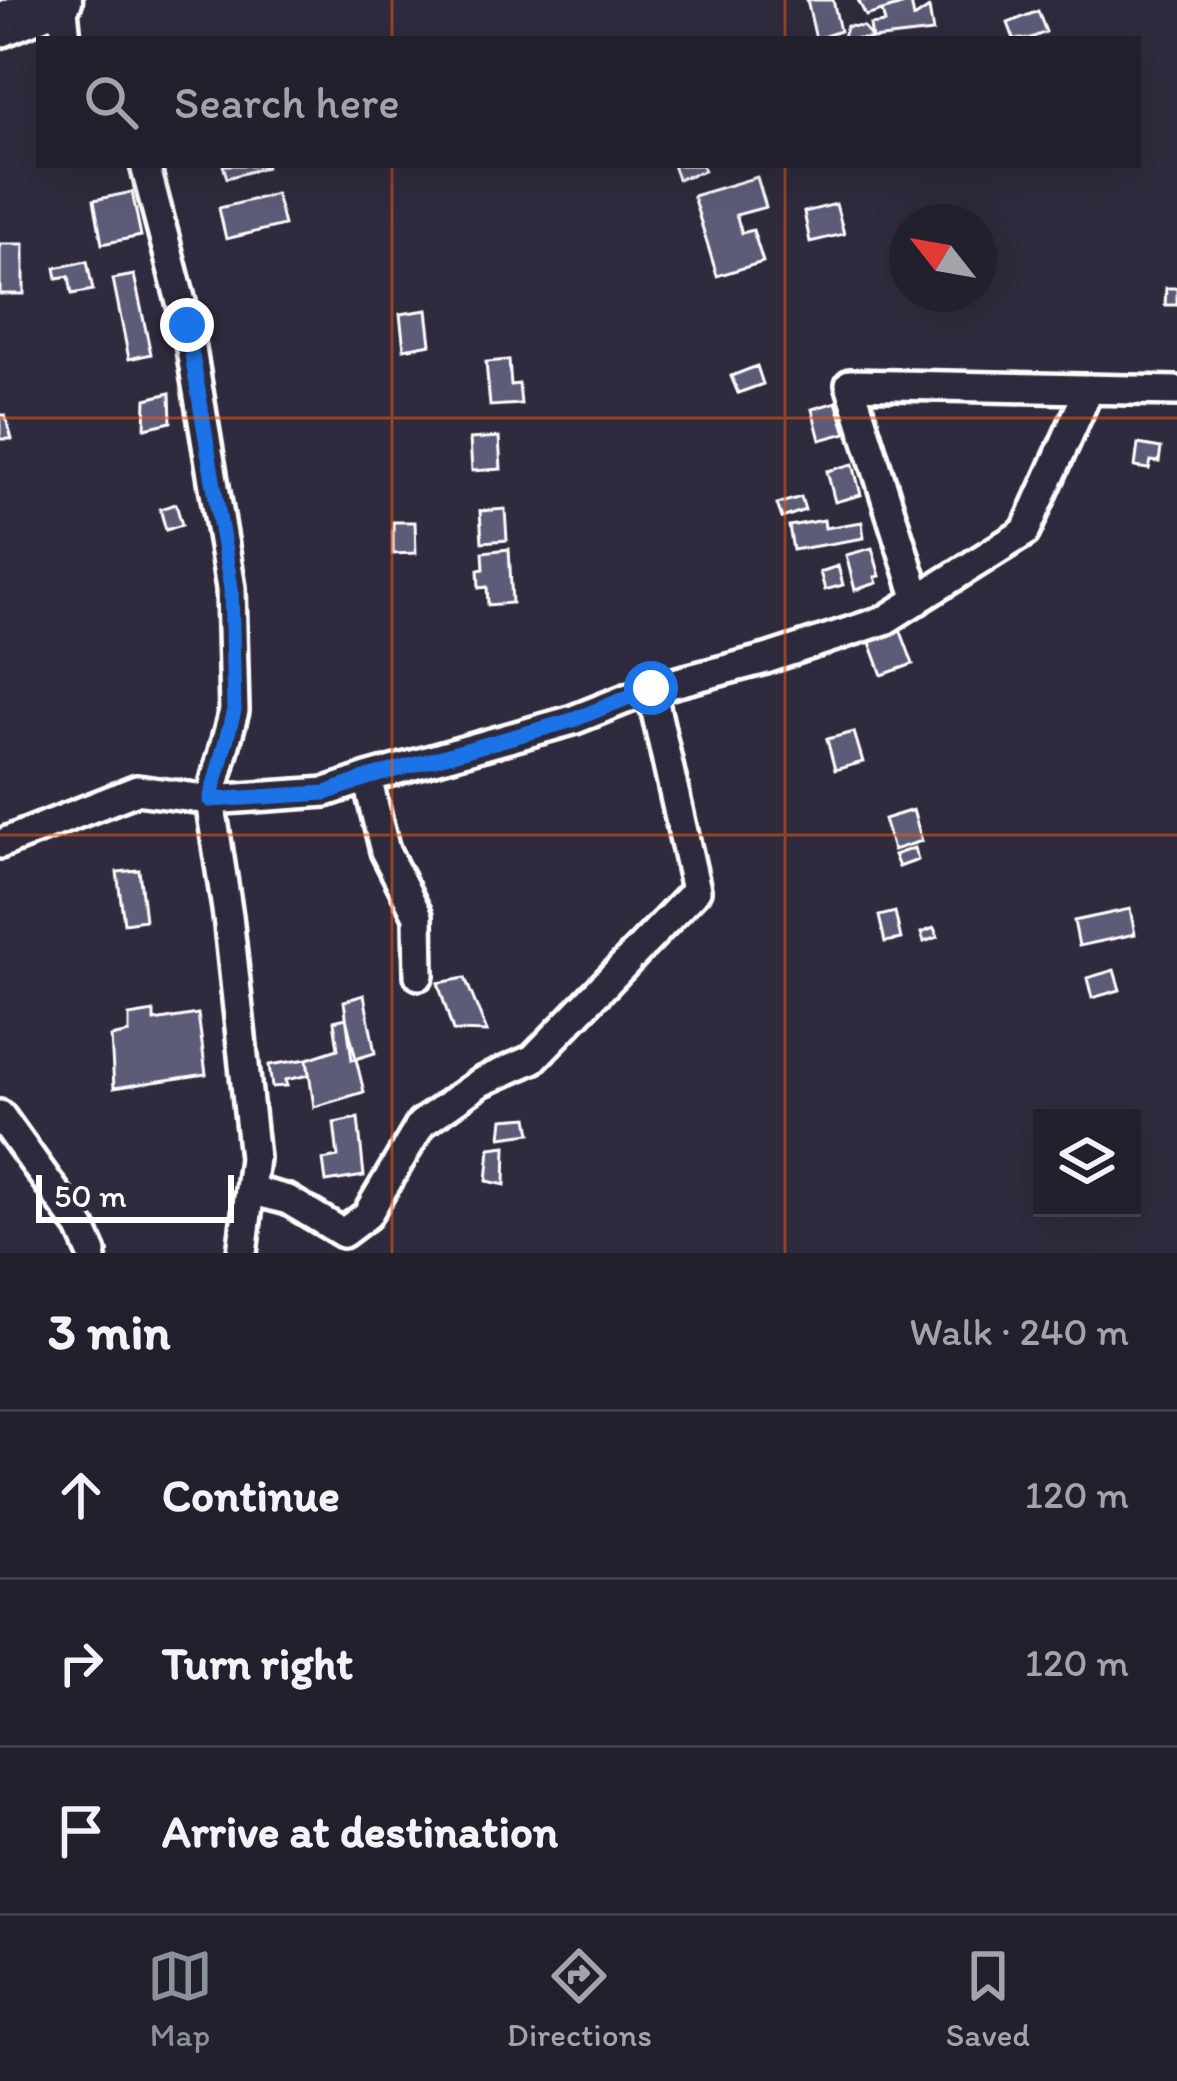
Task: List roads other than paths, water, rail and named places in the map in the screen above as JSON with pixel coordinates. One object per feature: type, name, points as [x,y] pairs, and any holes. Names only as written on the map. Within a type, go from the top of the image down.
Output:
[{"type":"highway","points":[[0,25],[61,0]]},
{"type":"street","points":[[61,0],[66,36]]},
{"type":"street","points":[[146,168],[187,325],[231,588],[234,711],[210,800],[228,916],[254,1158],[242,1253]]},
{"type":"street","points":[[918,600],[850,384],[1177,392]]},
{"type":"street","points":[[0,844],[137,790],[210,800],[326,793],[573,720],[651,688],[766,659],[885,620],[1025,532],[1089,388]]},
{"type":"street","points":[[250,1190],[288,1199],[343,1233],[367,1215],[422,1124],[482,1082],[533,1059],[696,890],[651,688]]},
{"type":"street","points":[[367,778],[386,851],[418,916],[419,975]]},
{"type":"street","points":[[0,1115],[81,1228],[92,1253]]}]
